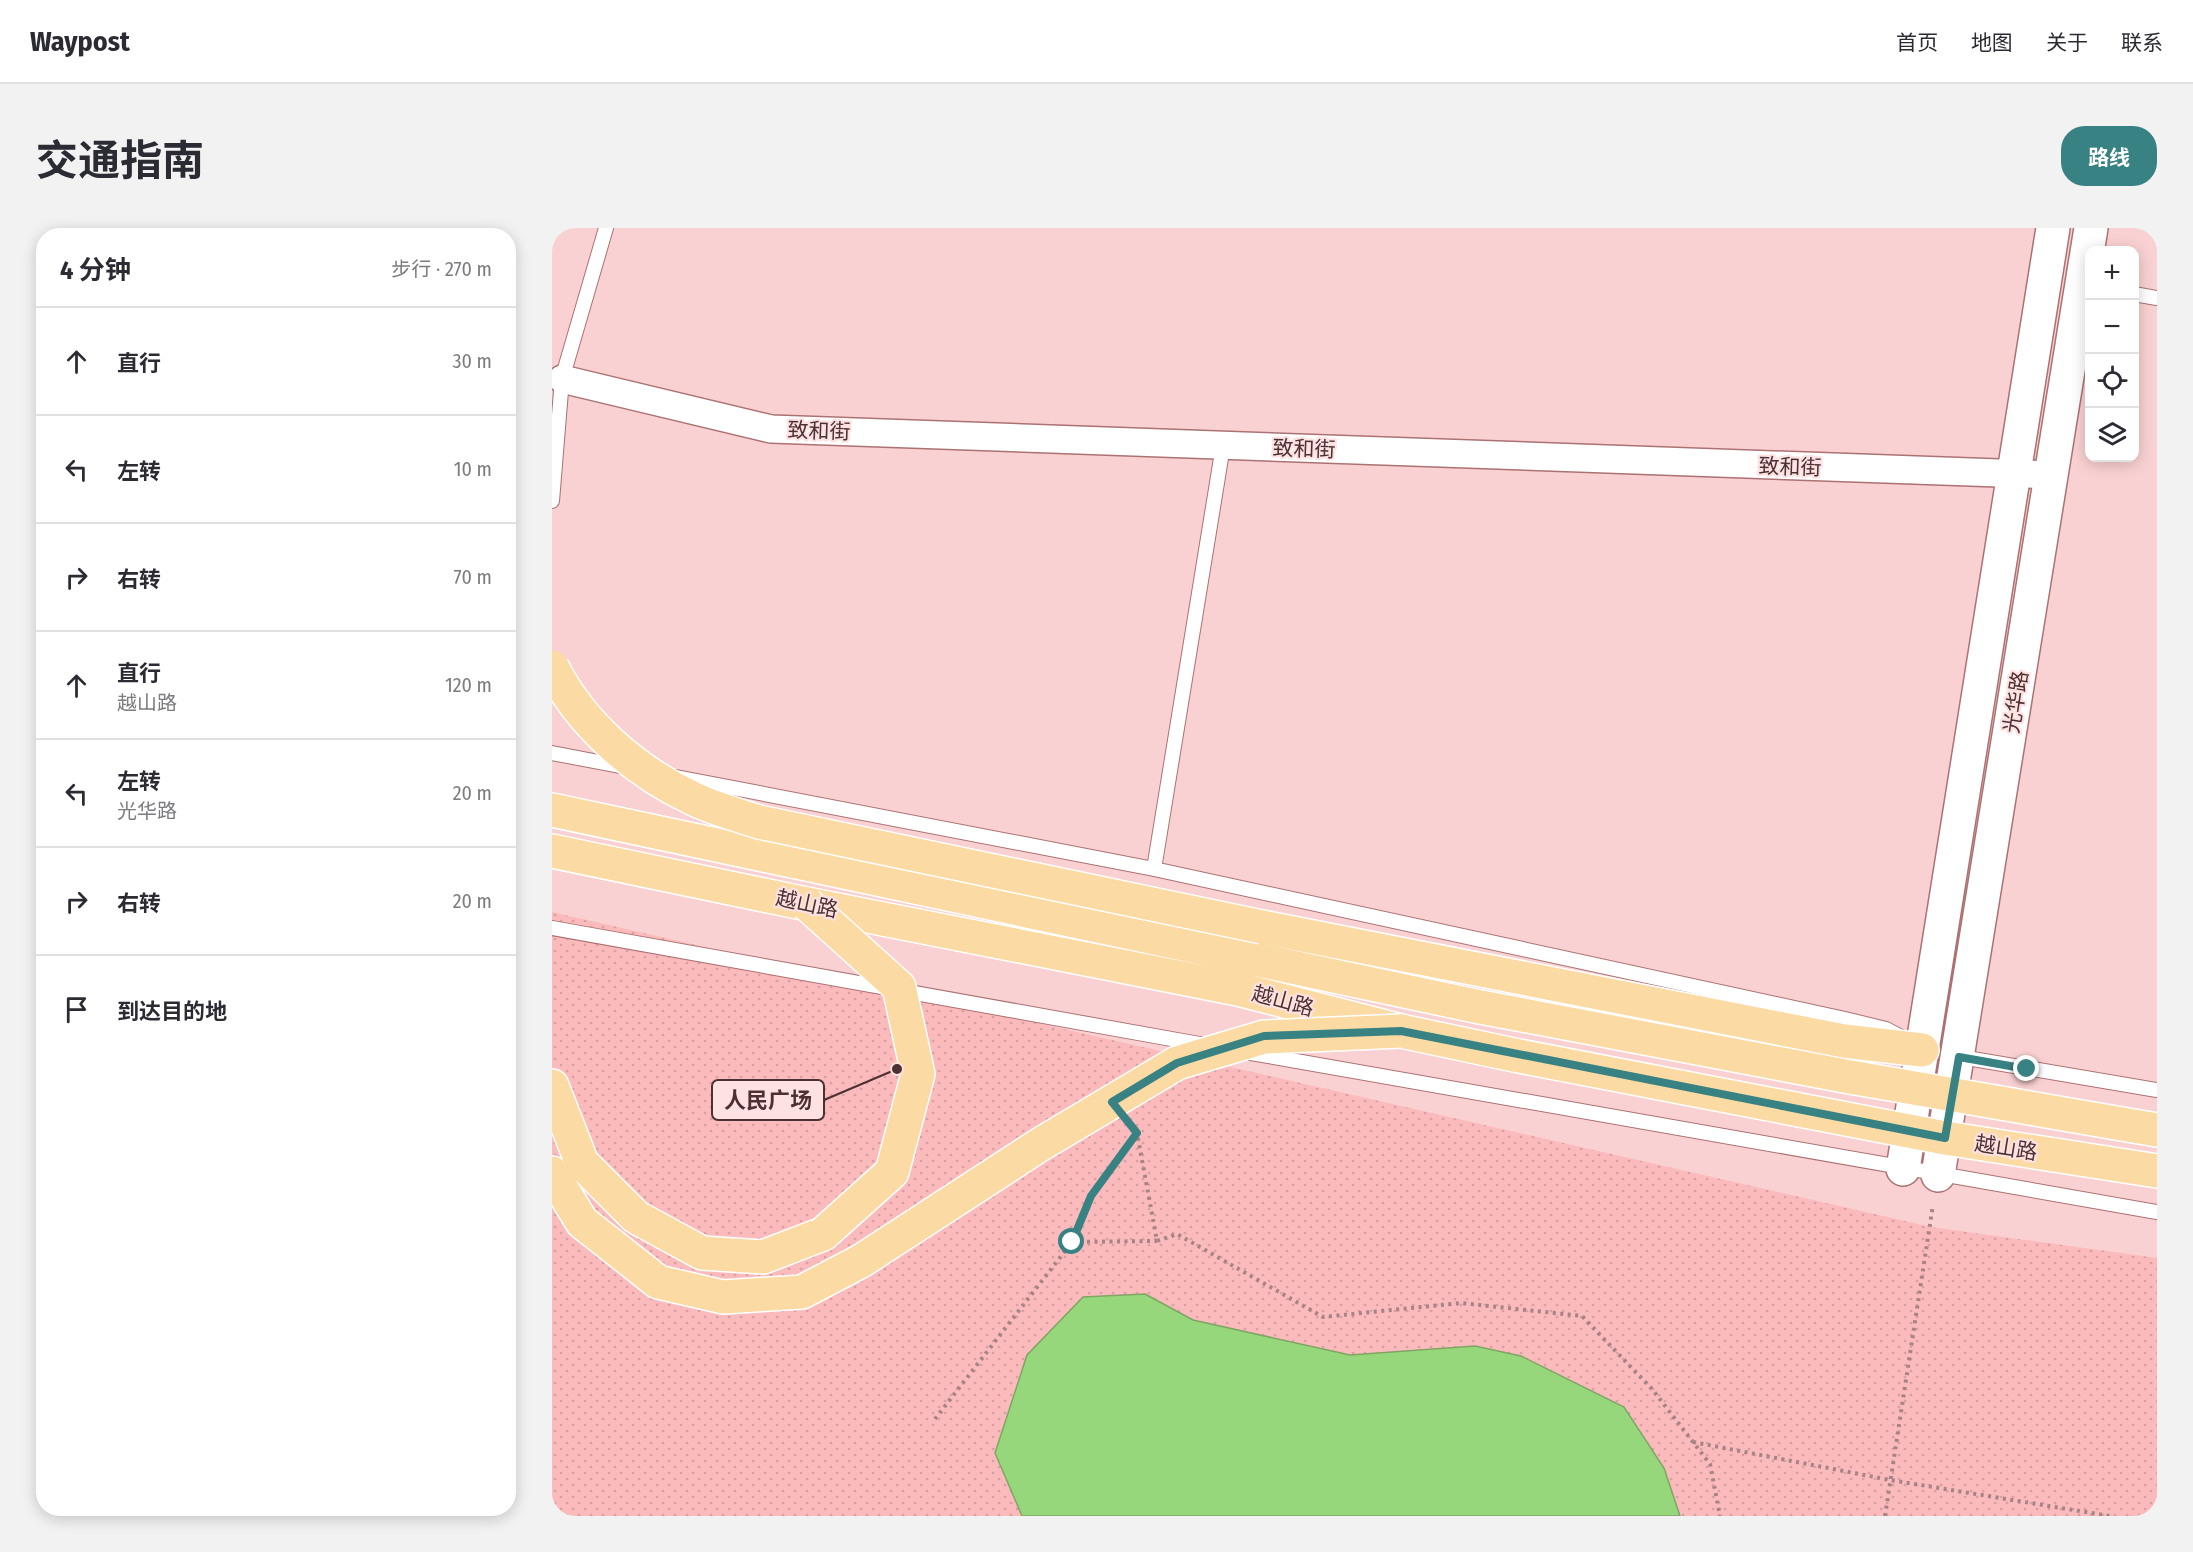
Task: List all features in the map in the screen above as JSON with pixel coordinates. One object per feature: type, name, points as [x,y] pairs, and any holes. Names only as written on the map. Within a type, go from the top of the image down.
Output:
[{"type":"main road","name":"光华路","points":[[1903,1169],[2053,228]]},
{"type":"main road","name":"光华路","points":[[2089,246],[2091,228]]},
{"type":"main road","name":"光华路","points":[[1938,1175],[2052,475],[2085,292]]},
{"type":"main road","points":[[552,667],[560,683],[591,724],[635,765],[695,800],[759,822],[1262,927],[1844,1041],[1922,1050]]},
{"type":"main road","name":"越山路","points":[[552,810],[1475,1006],[1850,1077],[2157,1130]]},
{"type":"main road","name":"越山路","points":[[552,851],[1238,989],[1401,1031],[1841,1119],[1908,1132],[2157,1171]]},
{"type":"main road","points":[[552,1086],[582,1163],[636,1217],[655,1228],[702,1253],[763,1257],[823,1234],[892,1172],[918,1074],[899,987],[807,904]]},
{"type":"main road","points":[[552,1173],[582,1222],[658,1282],[723,1297],[802,1292],[861,1260],[1041,1144],[1177,1063],[1264,1036],[1401,1031]]},
{"type":"street","name":"致和街","points":[[562,379],[771,429],[2052,475]]},
{"type":"lane","points":[[552,501],[562,379],[606,228]]},
{"type":"lane","points":[[2139,295],[2157,298]]},
{"type":"lane","points":[[1154,869],[1223,446]]},
{"type":"lane","points":[[552,753],[1154,869],[1886,1029],[1922,1050],[2157,1090]]},
{"type":"lane","points":[[552,928],[1903,1169],[2157,1212]]},
{"type":"path","points":[[1112,1102],[1137,1133],[1157,1241]]},
{"type":"path","points":[[936,1419],[1072,1242],[1091,1196],[1137,1133]]},
{"type":"path","points":[[1885,1516],[1938,1175]]},
{"type":"path","points":[[1072,1242],[1157,1241],[1177,1234],[1323,1317],[1461,1303],[1582,1316],[1652,1389],[1710,1464],[1720,1516]]},
{"type":"path","points":[[1693,1442],[1890,1480],[2110,1516]]},
{"type":"shaded area","points":[[552,912],[1931,1227],[2157,1258],[2157,1516],[552,1516]]},
{"type":"shaded area","points":[[1145,1294],[1193,1320],[1350,1355],[1475,1346],[1521,1356],[1624,1407],[1664,1468],[1680,1516],[1022,1516],[995,1453],[1027,1355],[1083,1297]]},
{"type":"place","name":"人民广场","points":[[897,1069]]},
{"type":"route","points":[[1072,1242],[1091,1196],[1137,1133],[1112,1102],[1177,1063],[1264,1036],[1401,1031],[1945,1138],[1959,1057],[2027,1069]]}]
